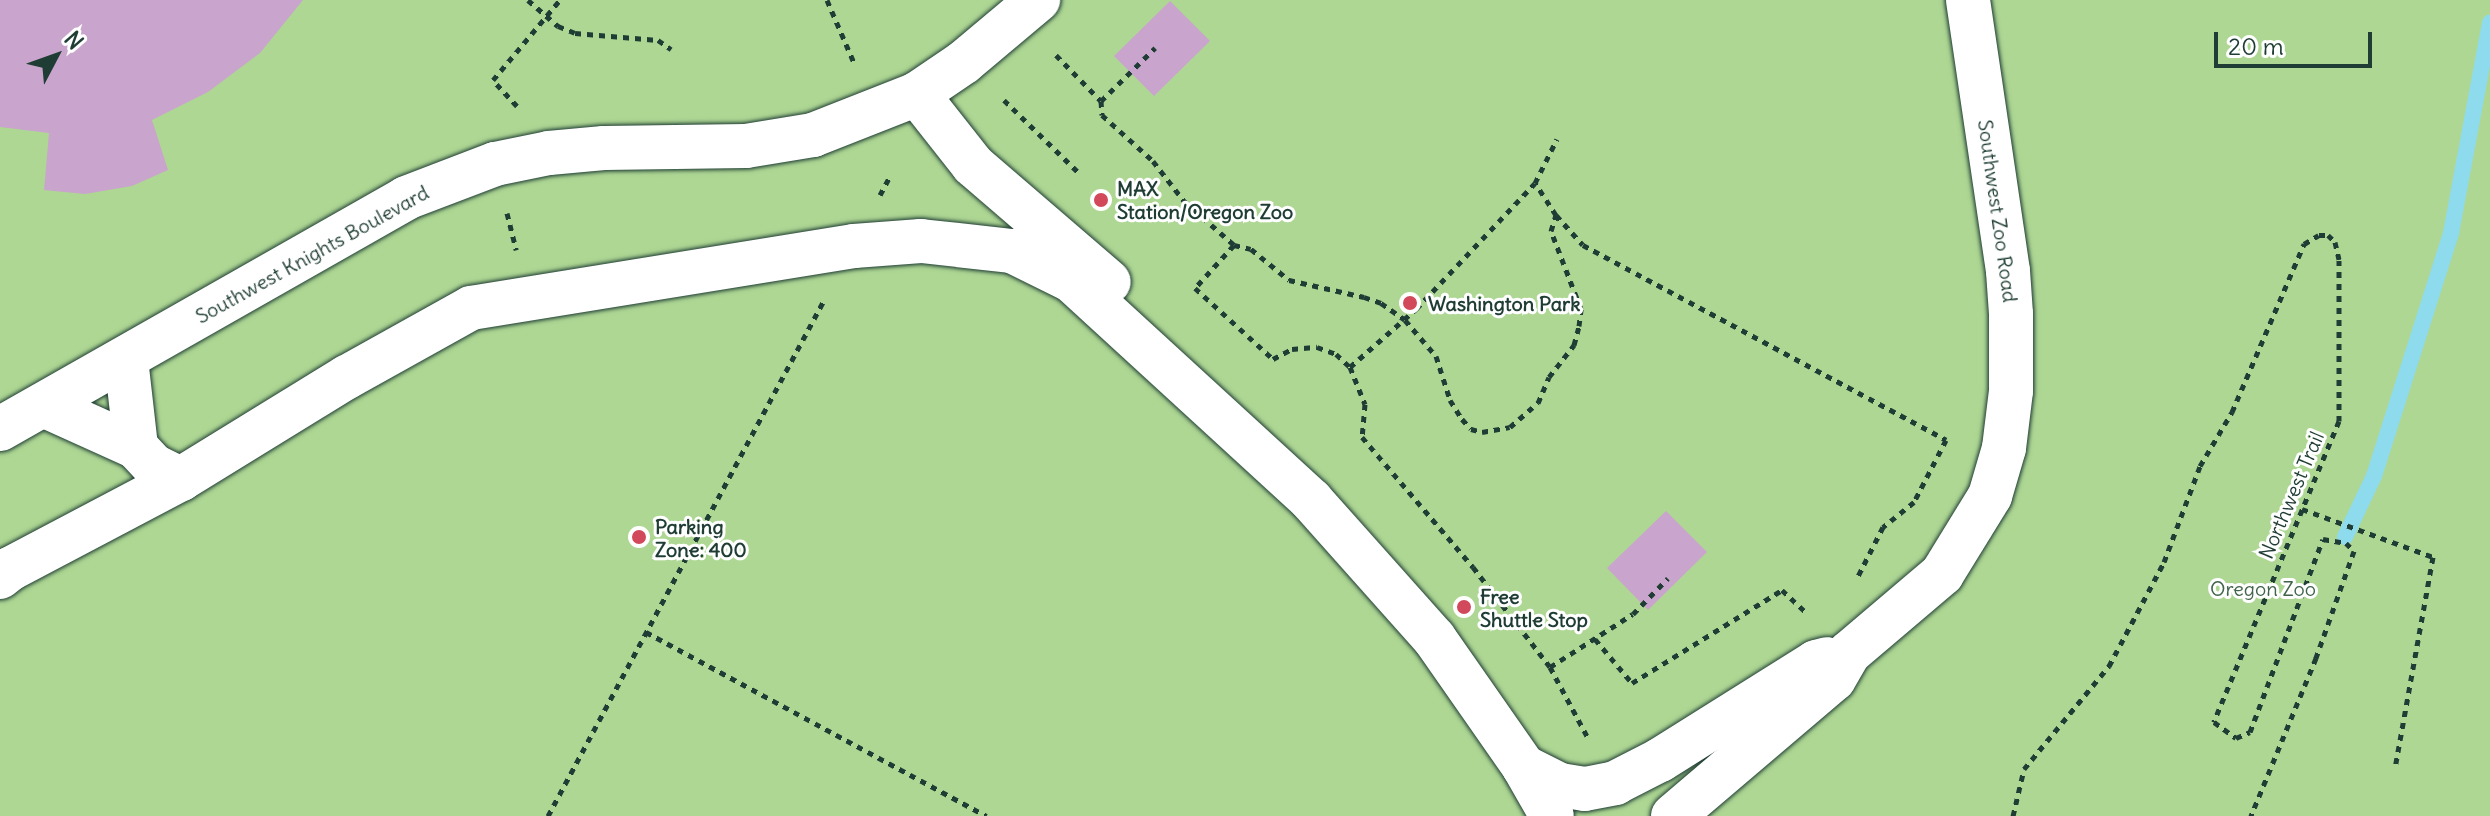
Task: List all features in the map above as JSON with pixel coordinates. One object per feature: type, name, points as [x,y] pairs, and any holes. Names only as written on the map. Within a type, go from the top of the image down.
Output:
[{"type":"street","name":"Southwest Knights Boulevard","points":[[13,415],[126,359],[406,198],[495,164],[549,153],[604,148],[760,144],[813,135],[917,94],[964,62],[1038,0]]},
{"type":"street","name":"Southwest Zoo Road","points":[[1673,816],[1834,679],[1849,653],[1942,574],[1990,496],[2004,448],[2011,391],[2008,271],[1968,0]]},
{"type":"street","points":[[917,94],[973,165],[1060,238],[1253,412],[1311,500]]},
{"type":"street","points":[[0,577],[181,479],[347,377],[471,308],[771,262],[854,246],[921,241],[1012,251],[1071,280],[1311,500],[1434,638],[1524,767],[1552,816]]},
{"type":"street","points":[[126,359],[136,447]]},
{"type":"street","points":[[13,415],[136,447],[154,466],[181,479]]},
{"type":"street","name":"Southwest Zoo Road","points":[[1524,767],[1560,785],[1585,789],[1615,783],[1660,760],[1816,662],[1849,653]]},
{"type":"path","points":[[528,0],[558,26],[575,33],[658,40],[671,49]]},
{"type":"path","points":[[517,106],[493,80],[560,0]]},
{"type":"path","points":[[827,0],[859,74]]},
{"type":"path","points":[[1101,101],[1155,48]]},
{"type":"path","points":[[1056,55],[1101,101],[1102,115],[1153,161],[1184,201],[1234,245],[1251,249],[1289,280],[1364,297],[1381,303],[1405,320],[1436,356],[1450,400],[1471,429],[1498,431],[1521,420],[1538,403],[1549,377],[1574,345],[1581,309],[1551,231],[1556,215]]},
{"type":"path","points":[[1004,100],[1080,174]]},
{"type":"path","points":[[1350,367],[1405,320],[1535,183],[1557,139]]},
{"type":"path","points":[[548,816],[889,178]]},
{"type":"path","points":[[1535,183],[1556,215],[1583,245],[1946,440],[1914,502],[1883,527],[1851,591]]},
{"type":"path","points":[[506,207],[526,298]]},
{"type":"path","name":"Northwest Trail","points":[[2013,816],[2024,769],[2109,666],[2164,562],[2200,466],[2244,386],[2304,244],[2319,235],[2328,235],[2335,242],[2339,260],[2339,421],[2214,722],[2236,738],[2250,732],[2323,539],[2346,543],[2354,551],[2316,658],[2251,816]]},
{"type":"path","points":[[1234,245],[1195,288],[1273,359],[1292,349],[1317,347],[1336,354],[1350,367],[1365,404],[1362,437],[1473,567],[1550,667],[1594,749]]},
{"type":"path","points":[[2302,509],[2433,557],[2395,769]]},
{"type":"path","points":[[1550,667],[1633,614],[1668,578]]},
{"type":"path","points":[[1595,639],[1632,683],[1782,590],[1814,619]]},
{"type":"path","points":[[646,632],[986,816]]},
{"type":"green space","name":"Oregon Zoo","points":[[0,0],[2490,0],[2490,816],[0,816]]},
{"type":"building","points":[[0,0],[303,0],[260,53],[208,92],[152,120],[168,170],[132,186],[85,194],[44,190],[49,133],[0,127]]},
{"type":"building","points":[[1170,1],[1210,41],[1154,96],[1114,56]]},
{"type":"building","points":[[1666,511],[1707,552],[1648,610],[1607,568]]},
{"type":"waterway","points":[[2345,537],[2374,476],[2451,233],[2490,23]]},
{"type":"place","name":"MAX Station/Oregon Zoo","points":[[1101,200]]},
{"type":"place","name":"Washington Park","points":[[1410,303]]},
{"type":"place","name":"Parking Zone: 400","points":[[639,537]]},
{"type":"place","name":"Free Shuttle Stop","points":[[1464,607]]}]
